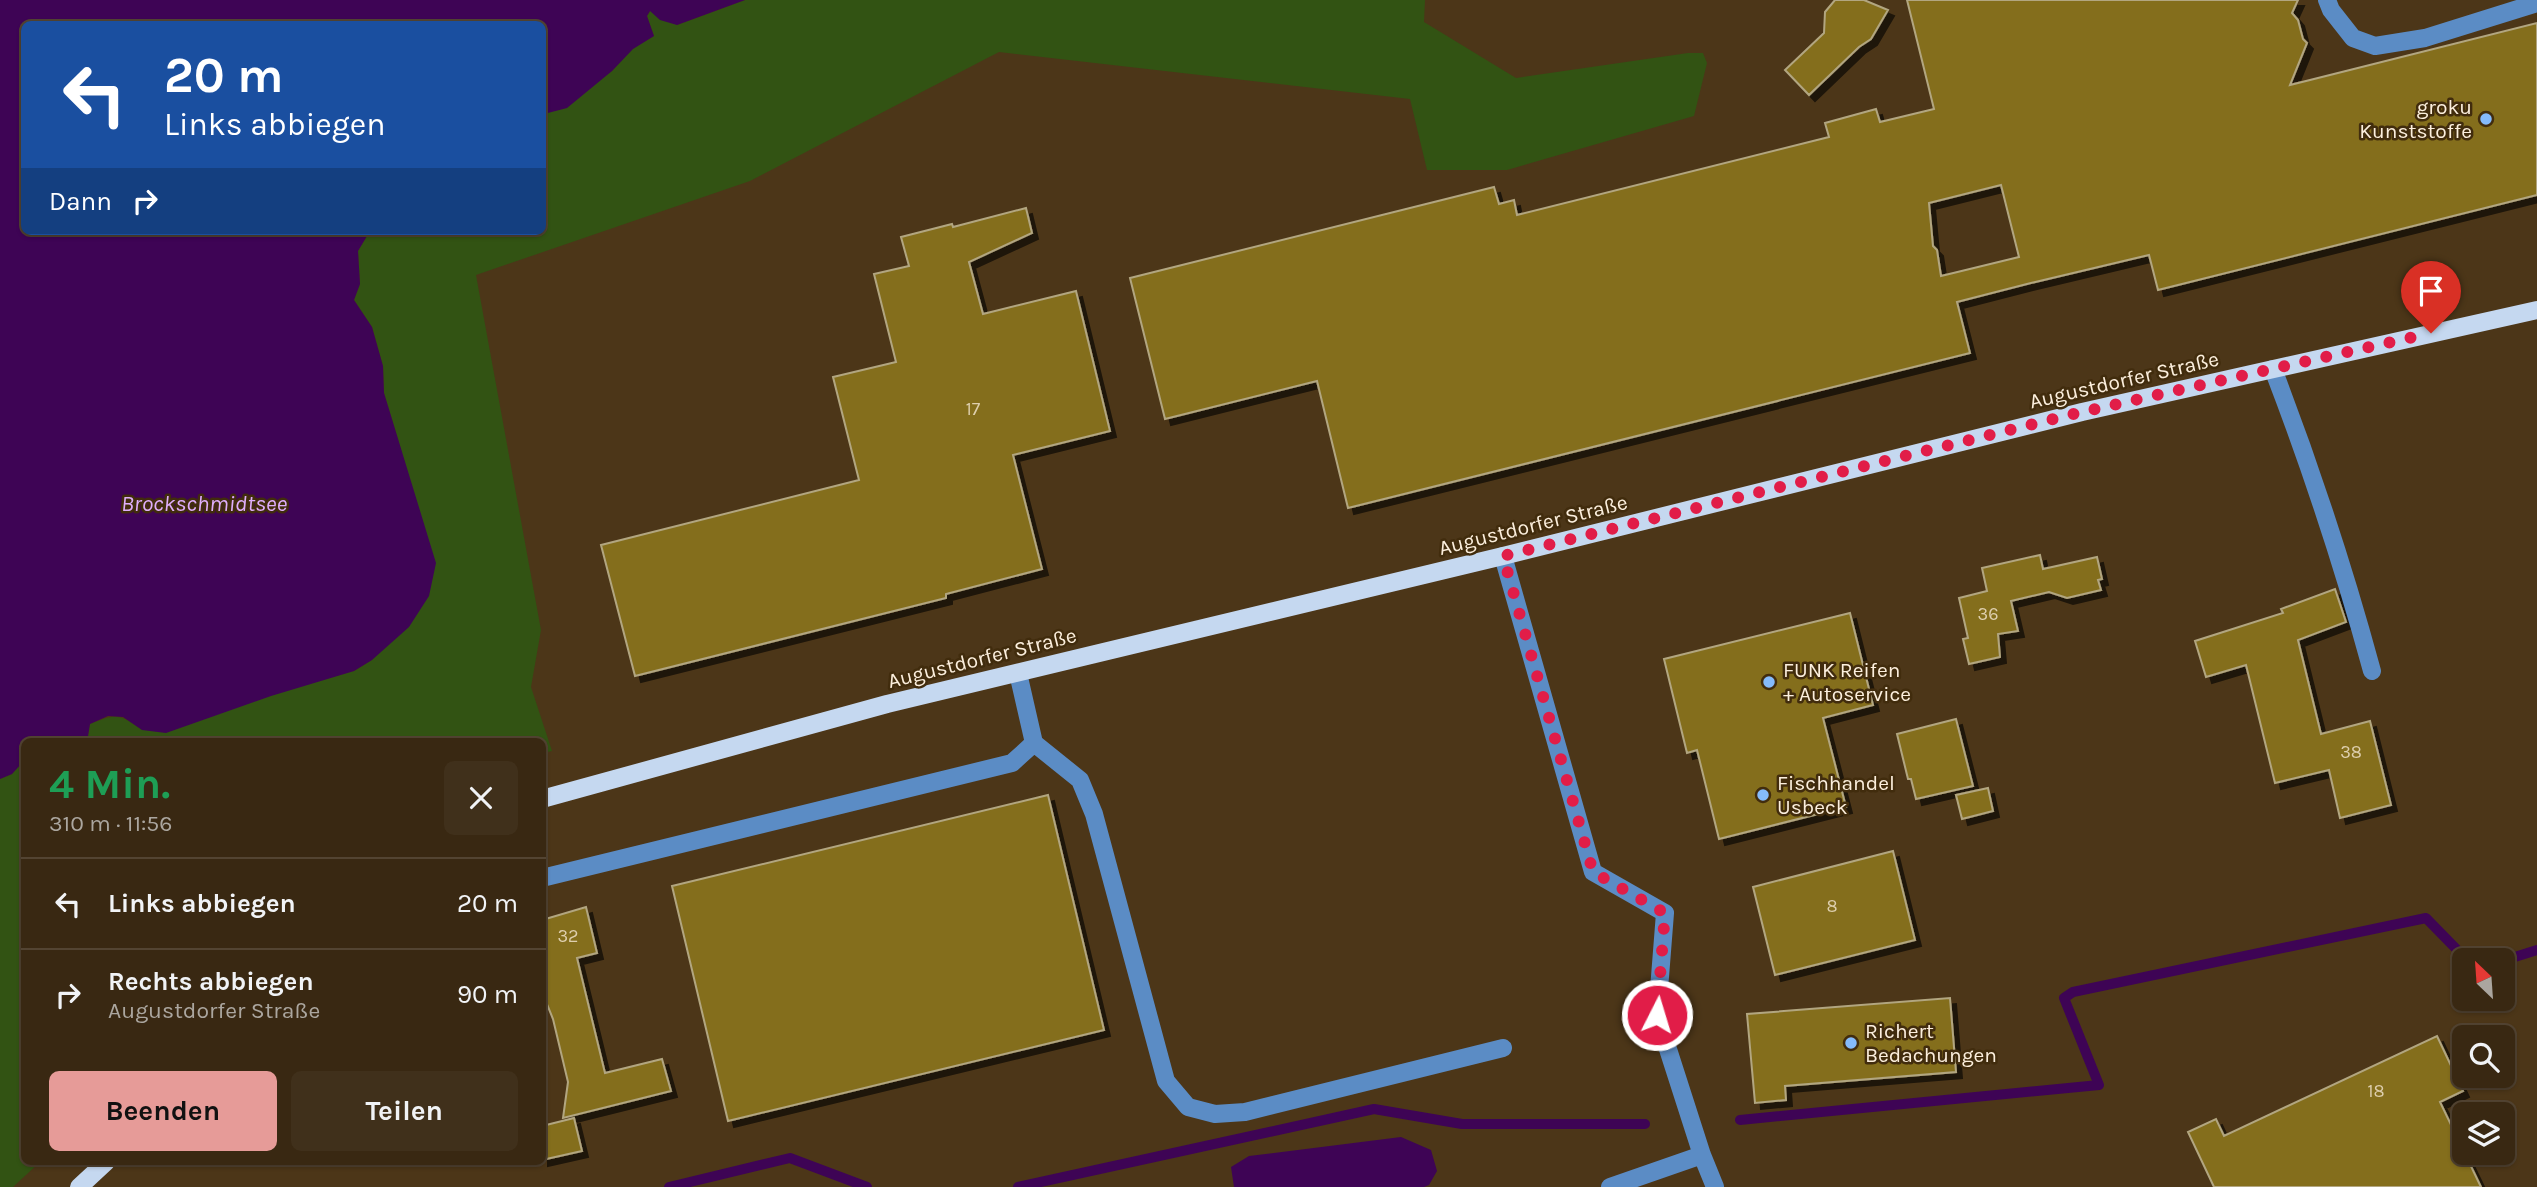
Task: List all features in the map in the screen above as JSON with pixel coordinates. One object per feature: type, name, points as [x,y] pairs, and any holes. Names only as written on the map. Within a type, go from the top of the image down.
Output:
[{"type":"main road","name":"Augustdorfer Straße","points":[[546,798],[887,704],[1503,556],[2082,412],[2537,310]]},
{"type":"main road","points":[[79,1187],[103,1165]]},
{"type":"street","points":[[2327,0],[2331,10],[2353,38],[2375,46],[2425,38],[2537,3]]},
{"type":"street","points":[[2273,369],[2305,451],[2344,570],[2372,671]]},
{"type":"street","points":[[1503,556],[1593,872],[1665,913],[1657,1015],[1715,1187]]},
{"type":"street","points":[[1018,673],[1034,743],[1080,780],[1094,814],[1166,1081],[1188,1107],[1215,1114],[1245,1112],[1503,1048]]},
{"type":"street","points":[[546,877],[1012,763],[1034,743]]},
{"type":"street","points":[[1610,1187],[1702,1155]]},
{"type":"green space","points":[[745,0],[1425,0],[1424,22],[1516,78],[1688,53],[1703,53],[1707,63],[1694,116],[1507,170],[1427,170],[1410,99],[999,52],[750,181],[476,275],[541,630],[531,687],[552,751],[546,752],[546,738],[88,738],[90,724],[106,718],[123,718],[143,730],[354,671],[372,660],[402,453],[384,393],[383,366],[372,327],[354,300],[360,284],[358,251],[368,235],[546,235],[546,111],[612,71],[633,48],[654,36],[647,16],[651,10],[677,25]]},
{"type":"green space","points":[[21,764],[21,1165],[37,1165],[13,1187],[0,1187],[0,779],[12,774]]},
{"type":"water","name":"Brockschmidtsee","points":[[0,0],[745,0],[677,25],[660,20],[650,11],[647,16],[654,36],[633,49],[612,71],[567,108],[546,113],[546,21],[21,21],[21,235],[368,235],[358,251],[360,284],[354,300],[372,327],[383,366],[384,393],[436,563],[429,596],[409,627],[372,660],[354,671],[271,696],[166,733],[142,730],[123,717],[108,716],[90,724],[88,738],[21,738],[21,764],[12,774],[0,779]]},
{"type":"water","points":[[1401,1137],[1431,1150],[1437,1171],[1429,1185],[1234,1187],[1231,1167],[1249,1156]]},
{"type":"building","points":[[1835,0],[1864,0],[1888,10],[1871,39],[1859,47],[1809,95],[1785,70],[1824,33],[1825,12]]},
{"type":"building","points":[[1907,0],[2298,0],[2292,13],[2298,20],[2303,39],[2307,43],[2290,85],[2537,23],[2537,195],[2158,290],[2149,255],[1957,302],[1970,353],[1348,508],[1317,381],[1165,419],[1130,278],[1494,187],[1499,204],[1514,200],[1517,215],[1829,137],[1825,123],[1876,109],[1880,122],[1934,109]],"holes":[[[2001,185],[2019,257],[1941,276],[1937,250],[1933,246],[1929,203]]]},
{"type":"building","points":[[1026,208],[1032,233],[969,262],[983,314],[1076,291],[1110,431],[1013,455],[1042,569],[946,594],[946,598],[635,676],[601,545],[859,480],[833,377],[896,362],[874,274],[909,266],[901,237]]},
{"type":"building","points":[[2040,555],[2043,569],[2097,557],[2102,579],[2098,580],[2101,590],[2067,598],[2049,592],[2011,601],[2018,631],[1998,634],[2000,657],[1969,664],[1963,639],[1968,638],[1959,598],[1987,591],[1982,568]]},
{"type":"building","points":[[2335,589],[2346,622],[2298,640],[2321,734],[2370,721],[2391,805],[2340,818],[2329,770],[2275,783],[2246,665],[2206,677],[2195,641],[2283,613],[2281,609]]},
{"type":"building","name":"FUNK Reifen + Autoservice","points":[[1850,613],[1873,705],[1823,718],[1846,807],[1719,839],[1697,750],[1687,753],[1664,659]]},
{"type":"building","points":[[1956,719],[1973,786],[1916,799],[1897,734]]},
{"type":"building","points":[[1988,788],[1993,811],[1962,819],[1956,795]]},
{"type":"building","points":[[1048,795],[1104,1030],[728,1121],[672,886]]},
{"type":"building","points":[[1893,851],[1915,940],[1775,975],[1753,887]]},
{"type":"building","points":[[586,907],[597,953],[577,958],[605,1073],[662,1059],[671,1091],[563,1118],[568,1082],[553,1019],[546,1002],[546,919]]},
{"type":"building","name":"Richert Bedachungen","points":[[1950,998],[1956,1072],[1785,1086],[1786,1100],[1755,1103],[1747,1014]]},
{"type":"building","points":[[2437,1036],[2452,1068],[2452,1088],[2462,1088],[2463,1091],[2440,1102],[2452,1127],[2452,1165],[2470,1165],[2481,1187],[2214,1187],[2188,1132],[2216,1119],[2224,1136]]},
{"type":"building","points":[[574,1118],[582,1151],[546,1159],[546,1125]]},
{"type":"waterway","points":[[1740,1120],[2099,1085],[2064,998],[2073,992],[2426,918],[2455,948]]},
{"type":"waterway","points":[[2515,957],[2537,950]]},
{"type":"waterway","points":[[1018,1187],[1374,1109],[1462,1124],[1645,1124]]},
{"type":"waterway","points":[[669,1187],[790,1158],[867,1187]]},
{"type":"place","name":"groku Kunststoffe","points":[[2486,119]]},
{"type":"place","name":"FUNK Reifen + Autoservice","points":[[1769,682]]},
{"type":"place","name":"Fischhandel Usbeck","points":[[1763,795]]},
{"type":"place","name":"Richert Bedachungen","points":[[1851,1043]]},
{"type":"route","points":[[1657,1015],[1665,913],[1593,872],[1503,556],[2082,412],[2431,333]]}]
